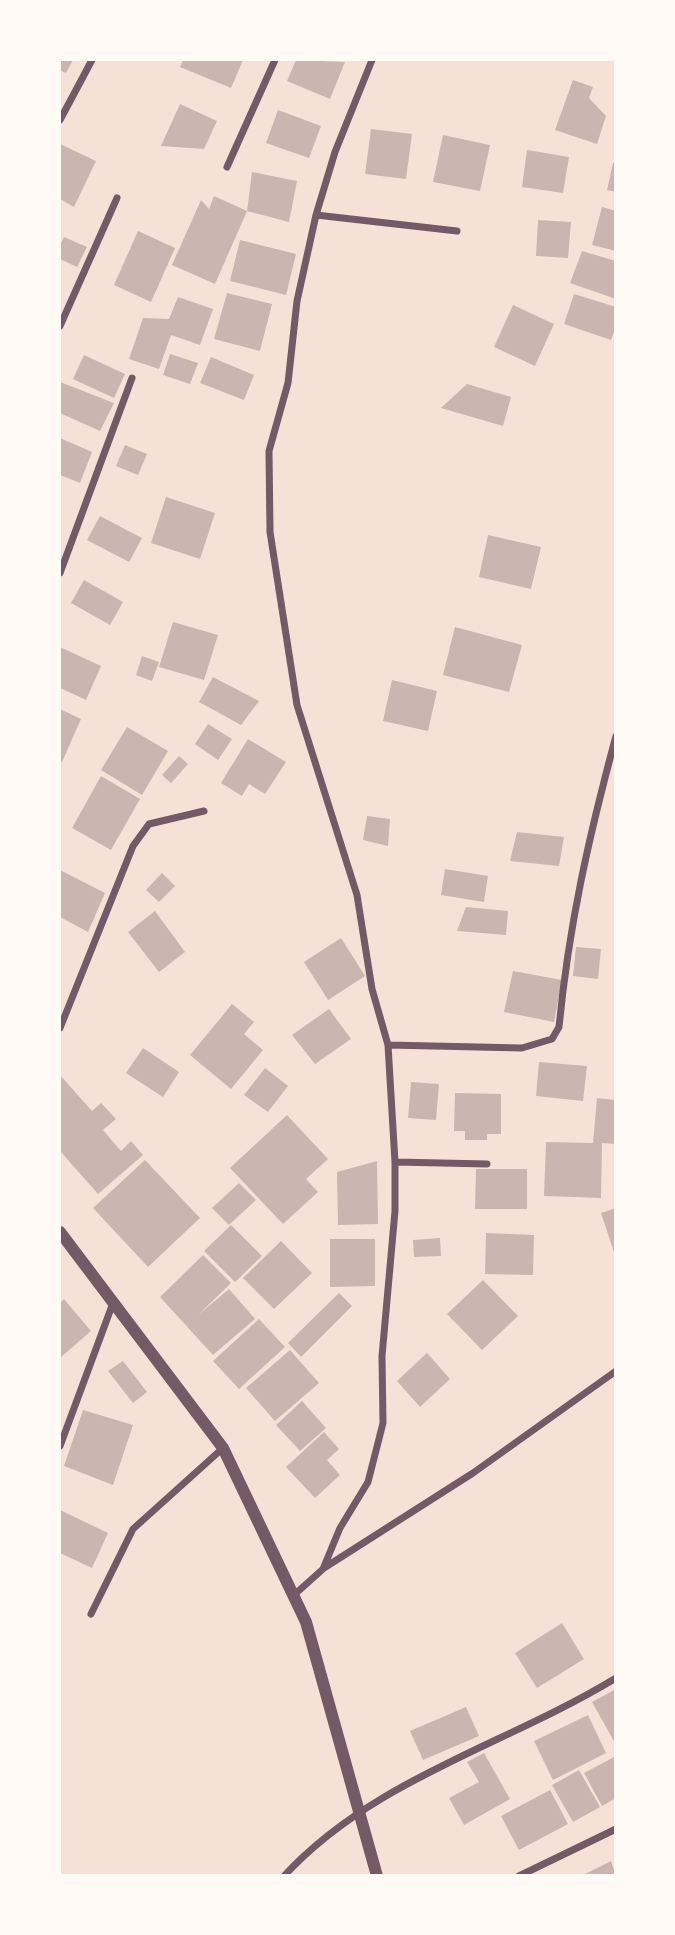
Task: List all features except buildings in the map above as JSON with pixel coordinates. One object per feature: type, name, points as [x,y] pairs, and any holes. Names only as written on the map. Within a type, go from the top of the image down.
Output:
[{"type":"street","points":[[60,120],[92,60]]},
{"type":"street","points":[[227,167],[275,60]]},
{"type":"street","points":[[323,1569],[340,1528],[368,1482],[383,1423],[382,1356],[395,1211],[395,1162],[388,1045],[372,989],[357,895],[297,705],[270,532],[269,451],[288,383],[297,301],[316,215],[335,152],[372,60]]},
{"type":"street","points":[[60,326],[117,198]]},
{"type":"street","points":[[316,215],[457,231]]},
{"type":"street","points":[[60,573],[132,378]]},
{"type":"street","points":[[388,1045],[522,1048],[552,1039],[559,1027],[567,944],[586,844],[615,736]]},
{"type":"street","points":[[60,1028],[133,846],[149,824],[204,811]]},
{"type":"street","points":[[395,1162],[487,1164]]},
{"type":"street","points":[[60,1232],[223,1448],[306,1622],[377,1875]]},
{"type":"street","points":[[60,1446],[114,1302]]},
{"type":"street","points":[[294,1595],[323,1569],[473,1473],[615,1371]]},
{"type":"street","points":[[91,1614],[133,1529],[223,1448]]},
{"type":"street","points":[[285,1875],[301,1858],[360,1810],[615,1678]]},
{"type":"street","points":[[519,1875],[615,1829]]}]
